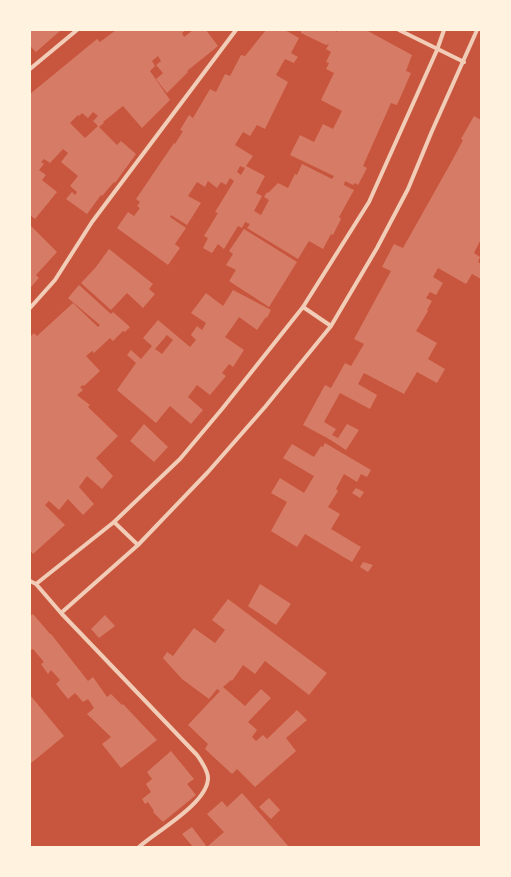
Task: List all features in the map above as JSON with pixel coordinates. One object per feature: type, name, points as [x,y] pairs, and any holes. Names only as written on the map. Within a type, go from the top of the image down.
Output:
[{"type":"street","points":[[31,66],[77,30]]},
{"type":"street","points":[[30,308],[54,280],[92,222],[236,30]]},
{"type":"street","points":[[399,30],[464,62]]},
{"type":"street","points":[[36,584],[114,522],[180,459],[303,307],[369,202],[437,50],[444,30]]},
{"type":"street","points":[[62,613],[138,546],[208,472],[265,407],[331,326],[377,248],[408,189],[477,30]]},
{"type":"street","points":[[303,307],[331,326]]},
{"type":"street","points":[[114,522],[138,546]]},
{"type":"street","points":[[30,581],[36,584],[197,755],[204,766],[208,777],[203,794],[195,804],[139,847]]},
{"type":"building","points":[[30,30],[61,30],[36,52],[30,46]]},
{"type":"building","points":[[116,30],[186,30],[182,33],[184,37],[193,30],[206,30],[218,46],[187,71],[188,72],[167,93],[156,79],[163,73],[156,65],[161,61],[158,56],[152,61],[155,66],[150,71],[170,100],[142,128],[123,106],[99,127],[117,145],[121,141],[136,154],[115,183],[114,182],[102,196],[101,195],[87,214],[66,199],[72,192],[75,195],[77,192],[70,186],[78,176],[61,162],[68,153],[63,149],[50,163],[44,159],[41,162],[44,164],[39,170],[46,175],[42,180],[57,192],[35,219],[30,215],[30,94],[97,39],[100,42]],"holes":[[[93,112],[98,116],[93,121],[98,126],[85,138],[70,123],[82,113],[88,118]]]},
{"type":"building","points":[[266,30],[285,30],[299,38],[291,53],[298,57],[294,63],[285,59],[276,75],[288,82],[265,129],[257,125],[250,136],[243,132],[235,145],[253,156],[246,166],[265,176],[256,193],[262,196],[254,211],[261,215],[269,200],[264,197],[267,192],[268,193],[278,183],[288,188],[295,174],[297,175],[302,164],[332,179],[334,176],[290,155],[300,135],[314,142],[323,124],[333,129],[342,111],[321,100],[334,73],[326,69],[329,63],[326,62],[331,52],[326,49],[329,44],[326,45],[301,33],[301,30],[333,30],[337,32],[338,30],[366,30],[412,55],[406,71],[411,73],[397,105],[391,103],[363,166],[367,168],[358,185],[355,183],[353,185],[345,181],[344,185],[354,190],[339,217],[341,219],[333,235],[331,234],[323,249],[309,241],[298,259],[247,228],[250,224],[245,222],[242,228],[238,226],[224,249],[218,244],[212,253],[203,248],[208,238],[204,236],[218,213],[215,212],[234,181],[230,178],[226,185],[221,182],[217,188],[208,181],[205,187],[197,182],[188,196],[201,203],[187,225],[171,215],[170,217],[186,228],[175,244],[180,248],[168,265],[117,228],[128,212],[134,216],[140,208],[137,206],[140,202],[136,199],[174,143],[175,144],[183,131],[180,130],[189,115],[193,118],[210,89],[216,92],[225,74],[230,76],[241,55],[245,56]],"holes":[[[240,166],[245,168],[241,175],[237,172]]]},
{"type":"building","points":[[474,116],[481,120],[481,239],[474,253],[480,257],[478,262],[481,264],[481,279],[472,274],[466,284],[438,268],[433,277],[443,283],[436,295],[430,292],[426,298],[432,301],[416,331],[437,343],[428,359],[445,369],[437,383],[417,372],[404,394],[364,373],[358,384],[377,395],[370,409],[340,393],[324,422],[336,429],[332,435],[338,438],[347,424],[359,430],[346,450],[303,425],[325,385],[331,388],[345,363],[351,366],[364,344],[354,339],[391,271],[382,267],[394,244],[403,248],[453,159],[463,140],[461,139]]},
{"type":"building","points":[[30,225],[57,252],[36,275],[39,278],[30,288]]},
{"type":"building","points":[[244,229],[297,262],[269,307],[229,281],[236,270],[226,265],[233,254],[229,251]]},
{"type":"building","points":[[109,249],[153,284],[149,289],[155,294],[143,308],[127,293],[111,310],[81,283],[96,267]]},
{"type":"building","points":[[79,285],[111,314],[113,312],[130,327],[125,332],[123,331],[113,341],[110,338],[94,353],[92,351],[86,356],[100,371],[84,386],[83,385],[80,387],[83,390],[77,395],[90,405],[88,407],[118,436],[96,458],[113,476],[102,489],[87,476],[79,487],[94,504],[83,515],[68,499],[59,510],[49,501],[45,505],[65,525],[33,554],[30,550],[30,337],[34,333],[37,336],[73,303],[98,327],[100,325],[68,298]]},
{"type":"building","points":[[233,290],[271,310],[267,318],[266,317],[257,330],[239,317],[225,337],[244,350],[233,367],[229,364],[222,373],[226,376],[210,395],[197,385],[188,397],[203,410],[191,424],[170,406],[156,423],[117,390],[136,363],[127,355],[131,350],[141,359],[152,346],[143,338],[158,320],[190,347],[196,340],[191,335],[197,326],[202,330],[206,323],[191,313],[206,293],[223,306]],"holes":[[[167,335],[173,340],[162,354],[155,349]]]},
{"type":"building","points":[[144,424],[168,447],[154,462],[130,441]]},
{"type":"building","points":[[325,443],[371,470],[367,477],[361,474],[357,482],[344,474],[336,489],[338,491],[328,507],[340,514],[331,529],[361,547],[352,562],[305,534],[297,547],[271,531],[287,502],[271,493],[280,478],[304,493],[314,476],[283,458],[292,444],[314,457],[321,446],[323,447]]},
{"type":"building","points":[[356,488],[364,492],[360,498],[352,493]]},
{"type":"building","points":[[363,562],[373,565],[368,572],[360,567]]},
{"type":"building","points":[[260,584],[291,604],[276,625],[248,606]]},
{"type":"building","points":[[228,599],[327,673],[309,695],[265,661],[255,674],[243,665],[232,681],[231,680],[223,687],[245,706],[261,689],[271,698],[248,722],[257,730],[252,737],[256,741],[263,735],[267,739],[297,710],[307,720],[286,738],[296,751],[255,787],[237,769],[232,774],[205,749],[208,744],[188,725],[220,691],[217,689],[209,699],[182,679],[163,658],[167,652],[173,656],[194,628],[215,643],[225,630],[212,620]]},
{"type":"building","points":[[33,614],[51,634],[88,681],[93,677],[107,697],[111,694],[122,705],[123,704],[157,740],[121,768],[102,744],[111,737],[87,714],[94,708],[88,699],[83,702],[75,693],[68,699],[56,684],[60,680],[51,670],[48,674],[41,664],[44,662],[33,649],[31,650],[30,616]]},
{"type":"building","points":[[105,615],[115,626],[99,638],[91,629]]},
{"type":"building","points":[[30,695],[64,736],[30,764]]},
{"type":"building","points":[[171,751],[194,779],[187,784],[196,795],[163,822],[153,812],[154,811],[148,802],[145,804],[142,799],[151,792],[146,784],[152,779],[147,772]]},
{"type":"building","points":[[242,793],[289,847],[207,847],[224,832],[207,814],[222,801],[227,807]]},
{"type":"building","points":[[269,798],[280,810],[271,819],[259,807]]},
{"type":"building","points":[[192,827],[207,847],[193,847],[182,834]]}]
